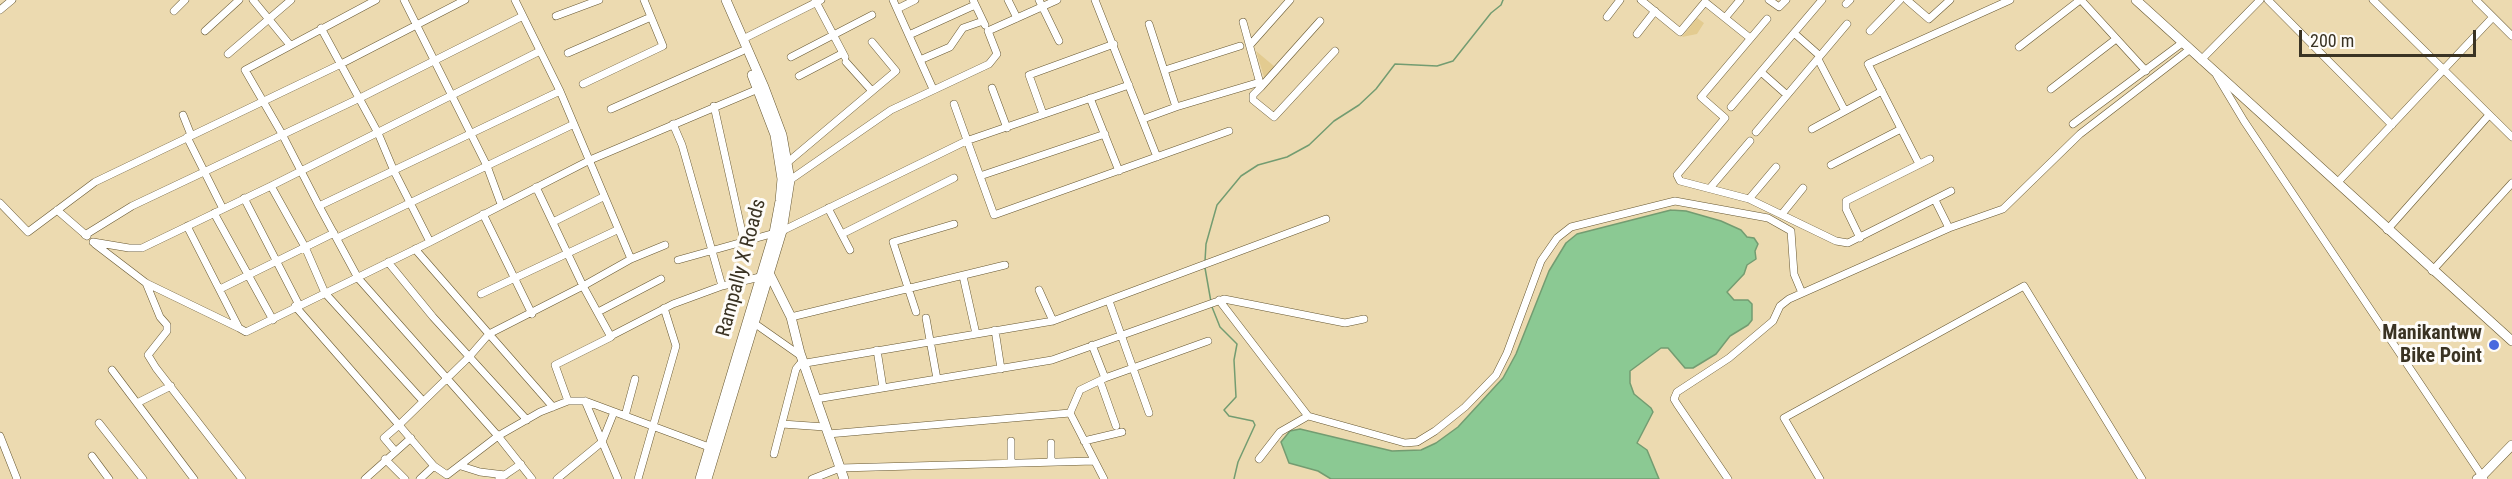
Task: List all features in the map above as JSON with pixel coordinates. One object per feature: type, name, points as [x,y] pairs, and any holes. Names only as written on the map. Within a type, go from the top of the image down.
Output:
[{"type":"main road","name":"Rampally X Roads","points":[[719,0],[758,89],[775,135],[782,179],[778,232]]},
{"type":"main road","points":[[707,479],[754,323],[764,273],[778,232],[789,180],[788,162],[771,106],[726,0]]},
{"type":"main road","points":[[2136,0],[2432,271],[2512,341]]},
{"type":"main road","name":"Rampally X Roads","points":[[700,479],[764,273]]},
{"type":"main road","points":[[764,273],[791,317],[802,359],[844,479]]},
{"type":"main road","points":[[2481,478],[2512,445]]},
{"type":"street","points":[[0,10],[12,0]]},
{"type":"street","points":[[174,11],[185,0]]},
{"type":"street","points":[[205,31],[239,0]]},
{"type":"street","points":[[253,0],[290,45]]},
{"type":"street","points":[[228,54],[291,0]]},
{"type":"street","points":[[376,0],[245,70],[282,134],[358,278],[498,436],[532,479]]},
{"type":"street","points":[[404,0],[487,166],[501,204]]},
{"type":"street","points":[[1,205],[28,232],[95,182],[341,64],[465,0]]},
{"type":"street","points":[[515,0],[560,91],[631,259]]},
{"type":"street","points":[[556,16],[598,0]]},
{"type":"street","points":[[583,84],[662,47],[663,44],[644,0]]},
{"type":"street","points":[[893,0],[933,89]]},
{"type":"street","points":[[897,9],[915,0]]},
{"type":"street","points":[[1008,0],[1017,18]]},
{"type":"street","points":[[988,31],[1017,18],[1040,3],[1057,0]]},
{"type":"street","points":[[1095,0],[1157,157]]},
{"type":"street","points":[[1250,45],[1290,0]]},
{"type":"street","points":[[1607,17],[1620,0]]},
{"type":"street","points":[[1641,0],[1680,32],[1705,2],[1750,38]]},
{"type":"street","points":[[1725,18],[1740,0]]},
{"type":"street","points":[[1768,0],[1779,7],[1786,0]]},
{"type":"street","points":[[1731,107],[1822,0]]},
{"type":"street","points":[[1870,31],[1900,0]]},
{"type":"street","points":[[1907,0],[1929,19],[1950,0]]},
{"type":"street","points":[[2019,47],[2080,0],[2146,70]]},
{"type":"street","points":[[2201,60],[2260,0]]},
{"type":"street","points":[[2268,0],[2392,125]]},
{"type":"street","points":[[2373,0],[2512,137]]},
{"type":"street","points":[[2476,0],[2512,36]]},
{"type":"street","points":[[743,39],[817,1],[844,57],[872,91]]},
{"type":"street","points":[[1919,164],[1868,64],[2006,1]]},
{"type":"street","points":[[789,180],[891,110],[994,59],[997,54],[974,3],[909,35]]},
{"type":"street","points":[[1040,3],[1059,41]]},
{"type":"street","points":[[1637,34],[1655,11]]},
{"type":"street","points":[[791,57],[872,15]]},
{"type":"street","points":[[85,235],[132,206],[360,98],[523,16]]},
{"type":"street","points":[[568,53],[651,16]]},
{"type":"street","points":[[2337,183],[2493,17]]},
{"type":"street","points":[[1767,19],[1701,97],[1725,118],[1677,175],[1680,181],[1749,199],[1836,241],[1848,243],[1951,191]]},
{"type":"street","points":[[920,60],[950,47],[963,28],[983,21]]},
{"type":"street","points":[[1320,21],[1261,85],[1253,95],[1253,100],[1272,117],[1277,117],[1335,51]]},
{"type":"street","points":[[1243,22],[1261,85]]},
{"type":"street","points":[[1149,24],[1176,107]]},
{"type":"street","points":[[1756,132],[1847,24]]},
{"type":"street","points":[[321,28],[378,133],[394,171],[430,242]]},
{"type":"street","points":[[1794,33],[1819,57],[1845,111]]},
{"type":"street","points":[[2051,89],[2116,39]]},
{"type":"street","points":[[788,162],[896,71],[872,42]]},
{"type":"street","points":[[1043,114],[1029,75],[1114,44]]},
{"type":"street","points":[[1165,70],[1240,46]]},
{"type":"street","points":[[2073,124],[2146,70],[2185,46]]},
{"type":"street","points":[[1728,479],[1677,404],[1674,397],[1677,392],[1729,358],[1773,321],[1779,306],[1802,293],[1949,228],[2003,209],[2080,134],[2185,46]]},
{"type":"street","points":[[93,242],[142,248],[272,186],[540,51]]},
{"type":"street","points":[[611,109],[742,51]]},
{"type":"street","points":[[799,76],[844,57]]},
{"type":"street","points":[[1761,72],[1787,95]]},
{"type":"street","points":[[2217,76],[2481,478]]},
{"type":"street","points":[[678,260],[778,232],[966,141],[1129,85]]},
{"type":"street","points":[[1143,119],[1176,107],[1261,85]]},
{"type":"street","points":[[992,88],[1007,128]]},
{"type":"street","points":[[57,210],[93,242],[146,283],[246,332],[590,160],[758,89]]},
{"type":"street","points":[[319,206],[560,91]]},
{"type":"street","points":[[1812,129],[1882,92]]},
{"type":"street","points":[[1090,98],[1119,171]]},
{"type":"street","points":[[954,104],[994,215],[1229,131]]},
{"type":"street","points":[[714,106],[744,241]]},
{"type":"street","points":[[183,115],[189,136],[223,208]]},
{"type":"street","points":[[2387,230],[2489,115]]},
{"type":"street","points":[[220,289],[305,247],[410,204],[574,124]]},
{"type":"street","points":[[673,124],[682,146],[722,286]]},
{"type":"street","points":[[1831,165],[1901,129]]},
{"type":"street","points":[[980,176],[1105,134]]},
{"type":"street","points":[[1710,188],[1750,141]]},
{"type":"street","points":[[1860,238],[1846,209],[1846,201],[1930,159]]},
{"type":"street","points":[[1749,199],[1776,166]]},
{"type":"street","points":[[842,234],[954,178]]},
{"type":"street","points":[[2432,271],[2512,183]]},
{"type":"street","points":[[272,186],[305,247],[325,293],[423,402]]},
{"type":"street","points":[[536,187],[583,286],[611,336]]},
{"type":"street","points":[[1782,214],[1803,188]]},
{"type":"street","points":[[553,222],[603,197]]},
{"type":"street","points":[[244,198],[297,306],[434,466],[447,475],[498,436],[540,412],[568,401],[585,401],[709,447]]},
{"type":"street","points":[[1935,200],[1949,228]]},
{"type":"street","points":[[1219,300],[1308,416],[1405,443],[1417,442],[1435,431],[1465,407],[1496,375],[1507,353],[1541,261],[1557,238],[1571,227],[1675,201],[1768,218],[1791,231],[1794,274],[1802,293]]},
{"type":"street","points":[[828,208],[850,250]]},
{"type":"street","points":[[214,213],[273,320]]},
{"type":"street","points":[[483,214],[532,314]]},
{"type":"street","points":[[754,323],[802,359],[877,350],[1053,321],[1326,219]]},
{"type":"street","points":[[916,312],[893,242],[954,224]]},
{"type":"street","points":[[187,226],[240,328]]},
{"type":"street","points":[[481,294],[617,230]]},
{"type":"street","points":[[395,451],[384,438],[469,357],[489,334],[532,314],[631,259],[664,245]]},
{"type":"street","points":[[415,249],[553,407]]},
{"type":"street","points":[[388,262],[469,357],[527,420]]},
{"type":"street","points":[[791,317],[1005,265]]},
{"type":"street","points":[[568,401],[555,365],[601,343],[664,308],[764,273]]},
{"type":"street","points":[[963,276],[976,334]]},
{"type":"street","points":[[598,312],[661,279]]},
{"type":"street","points":[[146,283],[160,317],[167,325],[167,331],[148,355],[242,479]]},
{"type":"street","points":[[1820,479],[1785,418],[2024,286],[2140,478]]},
{"type":"street","points":[[1039,290],[1053,321]]},
{"type":"street","points":[[816,399],[1053,360],[1219,300],[1237,300],[1345,322],[1364,319]]},
{"type":"street","points":[[1109,301],[1149,413]]},
{"type":"street","points":[[638,479],[676,346],[664,308]]},
{"type":"street","points":[[926,318],[937,379]]},
{"type":"street","points":[[995,330],[1001,369]]},
{"type":"street","points":[[1070,413],[1080,390],[1102,379],[1208,341]]},
{"type":"street","points":[[1084,441],[1119,429],[1092,345]]},
{"type":"street","points":[[877,350],[883,388]]},
{"type":"street","points":[[774,454],[796,369],[802,359]]},
{"type":"street","points":[[112,370],[194,479]]},
{"type":"street","points":[[625,416],[635,379]]},
{"type":"street","points":[[137,403],[171,386]]},
{"type":"street","points":[[585,401],[618,479]]},
{"type":"street","points":[[557,479],[602,442],[614,412]]},
{"type":"street","points":[[782,424],[827,430],[1070,413]]},
{"type":"street","points":[[1070,413],[1104,479]]},
{"type":"street","points":[[1259,459],[1280,432],[1308,416]]},
{"type":"street","points":[[99,423],[143,479]]},
{"type":"street","points":[[0,436],[17,479]]},
{"type":"street","points":[[364,479],[411,438]]},
{"type":"street","points":[[1011,441],[1011,462]]},
{"type":"street","points":[[1051,443],[1051,461]]},
{"type":"street","points":[[92,456],[109,479]]},
{"type":"street","points":[[386,459],[405,479]]},
{"type":"street","points":[[812,479],[840,468],[1094,461]]},
{"type":"street","points":[[461,466],[502,477],[521,464]]},
{"type":"street","points":[[420,479],[434,466]]},
{"type":"shaded area","points":[[1697,18],[1704,23],[1697,34],[1682,37]]},
{"type":"shaded area","points":[[1256,51],[1275,67],[1265,80]]},
{"type":"shaded area","points":[[1671,210],[1686,211],[1721,221],[1741,230],[1747,237],[1754,238],[1758,244],[1755,251],[1756,259],[1747,265],[1744,274],[1727,292],[1734,300],[1748,300],[1752,304],[1752,320],[1748,325],[1730,336],[1716,354],[1693,368],[1685,368],[1668,348],[1661,348],[1630,371],[1630,383],[1634,394],[1653,412],[1637,443],[1647,450],[1659,479],[1331,479],[1318,471],[1289,463],[1281,442],[1290,431],[1300,429],[1392,451],[1421,450],[1436,443],[1458,427],[1503,378],[1516,354],[1549,271],[1566,243],[1577,234]]},
{"type":"waterway","points":[[1205,261],[1206,244],[1217,205],[1241,176],[1258,165],[1287,157],[1309,145],[1334,121],[1359,105],[1376,89],[1395,64],[1437,66],[1453,61],[1503,0]]},
{"type":"waterway","points":[[1205,268],[1211,302]]},
{"type":"waterway","points":[[1212,307],[1220,327],[1237,344],[1234,360],[1236,397],[1224,410],[1229,416],[1253,421],[1255,425],[1238,462],[1234,479]]},
{"type":"place","name":"Manikantww Bike Point","points":[[2494,345]]}]
